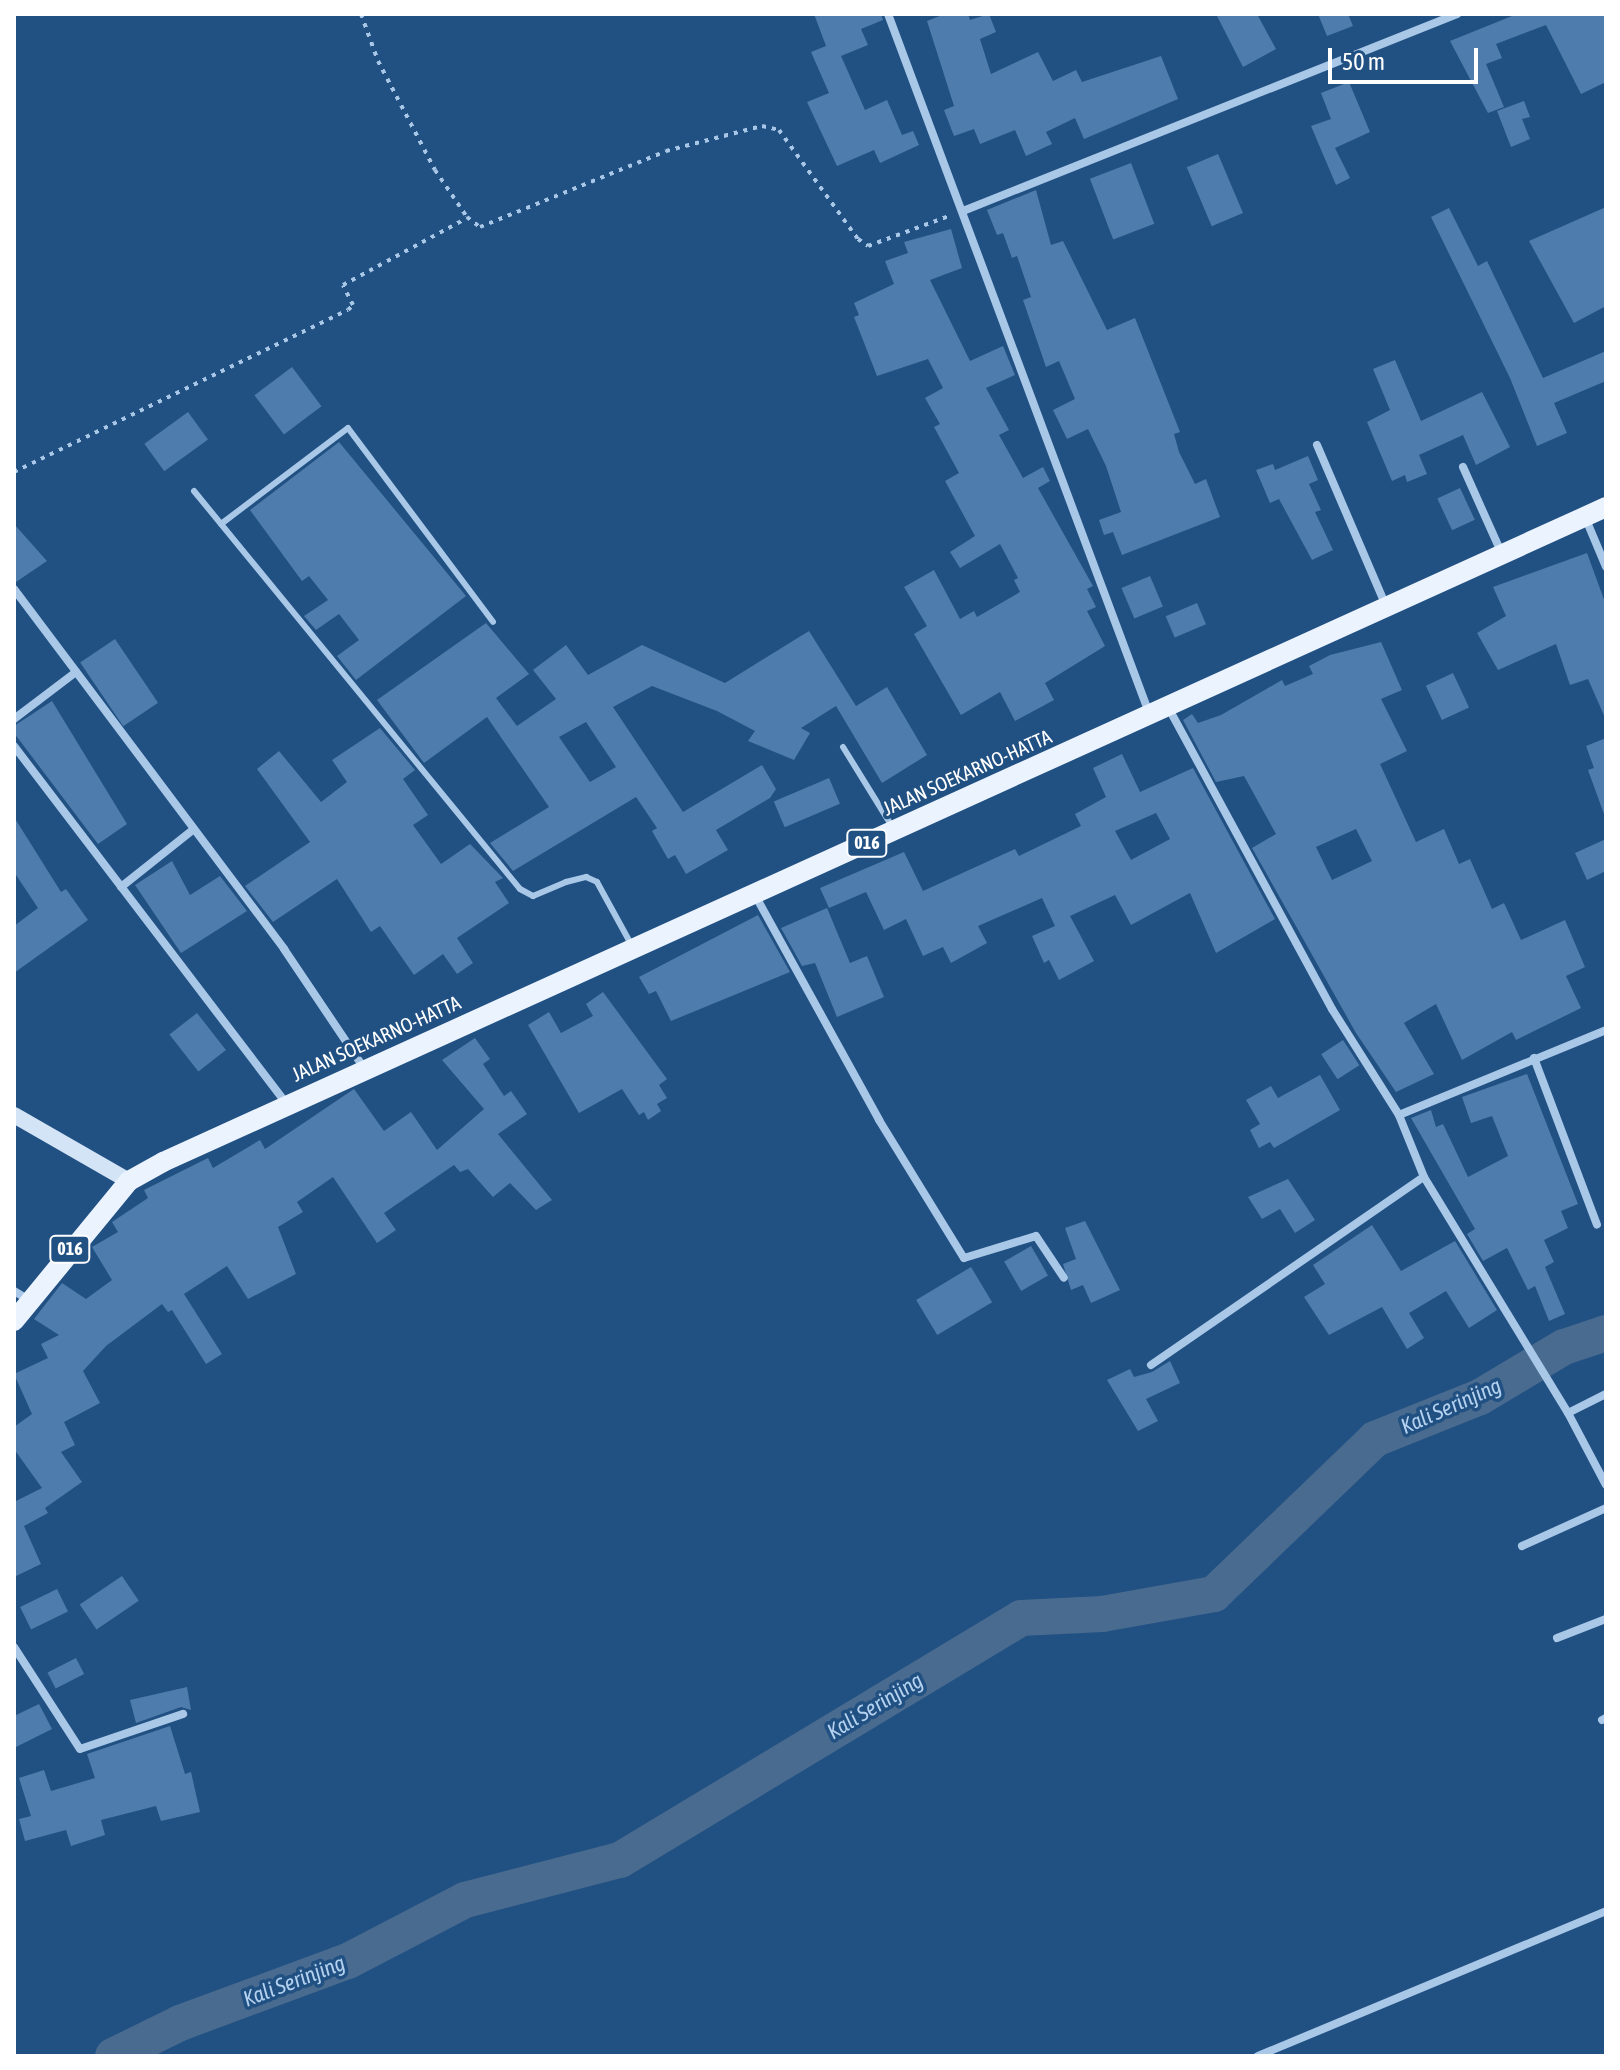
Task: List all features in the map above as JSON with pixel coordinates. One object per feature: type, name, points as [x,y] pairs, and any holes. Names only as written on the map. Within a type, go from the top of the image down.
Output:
[{"type":"main road","name":"JALAN SOEKARNO-HATTA","points":[[129,1181],[287,1104],[1160,713],[1387,608],[1499,547],[1606,507]]},
{"type":"main road","points":[[14,1115],[129,1181]]},
{"type":"main road","name":"016","points":[[14,1321],[22,1296],[129,1181]]},
{"type":"street","points":[[888,14],[1160,713],[1332,1009],[1399,1115],[1424,1177],[1568,1413],[1606,1485]]},
{"type":"street","points":[[963,211],[1457,14]]},
{"type":"street","points":[[1317,445],[1387,608]]},
{"type":"street","points":[[1463,467],[1499,547]]},
{"type":"street","points":[[1585,517],[1606,567]]},
{"type":"street","points":[[14,589],[344,1034],[365,1069]]},
{"type":"street","points":[[14,719],[76,672]]},
{"type":"street","points":[[14,746],[287,1104]]},
{"type":"street","points":[[121,887],[194,829]]},
{"type":"street","points":[[754,893],[879,1120],[964,1258],[1036,1236],[1064,1278]]},
{"type":"street","points":[[1399,1115],[1606,1030]]},
{"type":"street","points":[[1534,1058],[1597,1225]]},
{"type":"street","points":[[1151,1365],[1424,1177]]},
{"type":"street","points":[[1568,1413],[1606,1394]]},
{"type":"street","points":[[1522,1546],[1606,1508]]},
{"type":"street","points":[[1557,1638],[1606,1619]]},
{"type":"street","points":[[14,1647],[80,1749],[183,1714]]},
{"type":"street","points":[[1258,2056],[1606,1911]]},
{"type":"lane","points":[[221,524],[348,428],[493,622]]},
{"type":"lane","points":[[194,491],[520,889],[533,896],[586,877],[597,882],[634,949]]},
{"type":"lane","points":[[843,747],[895,831]]},
{"type":"path","points":[[361,14],[378,61],[428,156],[467,217],[486,227],[666,151],[762,126],[779,130],[858,239],[868,246],[963,211]]},
{"type":"path","points":[[14,472],[348,310],[353,305],[343,285],[467,217]]},
{"type":"building","points":[[814,14],[881,14],[883,20],[861,29],[868,45],[841,56],[865,110],[887,100],[902,135],[913,131],[919,145],[880,163],[874,150],[837,166],[807,102],[829,93],[811,52],[826,46]]},
{"type":"building","points":[[945,14],[968,14],[970,20],[989,14],[996,32],[980,39],[991,74],[1038,52],[1053,81],[1076,70],[1082,82],[1161,56],[1178,99],[1084,139],[1075,118],[1046,132],[1052,144],[1026,156],[1015,130],[980,144],[974,129],[954,136],[944,110],[954,106],[927,21]]},
{"type":"building","points":[[1216,14],[1257,14],[1276,49],[1243,67]]},
{"type":"building","points":[[1318,14],[1348,14],[1353,26],[1327,36]]},
{"type":"building","points":[[1517,14],[1606,14],[1606,82],[1581,94],[1546,25],[1496,44],[1502,58],[1486,64],[1504,107],[1488,113],[1450,41]]},
{"type":"building","points":[[1349,82],[1370,132],[1335,148],[1350,178],[1336,185],[1311,126],[1331,119],[1321,93]]},
{"type":"building","points":[[1524,101],[1530,117],[1522,119],[1530,139],[1511,147],[1497,111]]},
{"type":"building","points":[[1218,154],[1243,213],[1212,226],[1187,167]]},
{"type":"building","points":[[1131,163],[1154,224],[1113,239],[1090,179]]},
{"type":"building","points":[[1036,190],[1051,245],[1063,241],[1107,330],[1135,318],[1180,432],[1174,434],[1179,452],[1195,484],[1206,479],[1220,517],[1122,555],[1113,532],[1104,535],[1099,520],[1121,512],[1106,466],[1088,429],[1067,439],[1053,410],[1075,399],[1059,361],[1046,367],[1023,300],[1031,297],[1017,256],[1012,258],[1003,233],[997,235],[987,210]]},
{"type":"building","points":[[1606,207],[1606,306],[1574,323],[1529,241]]},
{"type":"building","points":[[1449,208],[1478,266],[1487,261],[1543,378],[1606,351],[1606,381],[1554,403],[1567,433],[1537,446],[1510,378],[1431,217]]},
{"type":"building","points":[[951,229],[962,268],[930,280],[970,361],[1003,346],[1015,375],[986,388],[1009,430],[999,435],[1023,478],[1043,467],[1050,481],[1038,488],[1093,586],[1087,589],[1096,607],[1087,611],[1105,646],[1045,683],[1054,700],[1015,721],[1000,692],[961,715],[914,634],[927,626],[904,587],[934,570],[960,619],[974,611],[977,617],[1020,592],[1014,580],[1018,578],[1000,544],[960,568],[950,552],[975,536],[945,481],[959,473],[934,427],[940,424],[925,398],[943,388],[928,359],[877,376],[854,317],[859,315],[854,303],[894,284],[885,261],[908,253],[904,242]]},
{"type":"building","points":[[1395,360],[1421,421],[1482,392],[1510,447],[1476,465],[1463,435],[1419,455],[1427,474],[1407,482],[1405,475],[1392,481],[1367,422],[1390,410],[1373,369]]},
{"type":"building","points":[[292,367],[321,406],[284,434],[254,395]]},
{"type":"building","points":[[188,412],[208,440],[164,471],[144,444]]},
{"type":"building","points":[[339,442],[466,596],[356,680],[337,656],[359,640],[339,614],[316,630],[304,616],[328,600],[309,576],[302,581],[250,510]]},
{"type":"building","points":[[1308,456],[1318,480],[1309,484],[1321,510],[1315,512],[1333,550],[1312,560],[1279,499],[1270,503],[1256,470],[1273,464],[1275,470]]},
{"type":"building","points":[[1460,488],[1475,520],[1452,530],[1437,499]]},
{"type":"building","points":[[14,524],[47,561],[16,582],[14,582]]},
{"type":"building","points":[[1587,553],[1606,605],[1606,720],[1588,679],[1570,685],[1556,644],[1498,670],[1477,633],[1506,616],[1493,587]]},
{"type":"building","points":[[1150,576],[1163,606],[1134,618],[1121,588]]},
{"type":"building","points":[[1197,603],[1206,624],[1175,637],[1166,616]]},
{"type":"building","points":[[486,623],[529,674],[496,698],[517,726],[556,699],[533,670],[566,645],[588,675],[642,645],[725,683],[809,631],[856,706],[887,687],[927,755],[882,783],[836,706],[801,728],[810,733],[794,760],[748,741],[755,731],[717,711],[652,686],[613,707],[683,812],[762,765],[776,789],[770,798],[716,830],[728,850],[686,874],[675,855],[668,859],[652,831],[657,828],[636,797],[513,871],[490,843],[549,807],[487,717],[424,763],[377,700]],"holes":[[[586,722],[616,767],[590,782],[559,737]]]},
{"type":"building","points":[[115,639],[158,703],[123,726],[80,662]]},
{"type":"building","points":[[1381,642],[1402,690],[1381,699],[1407,751],[1380,764],[1416,842],[1444,829],[1459,864],[1470,859],[1492,909],[1504,903],[1521,940],[1565,920],[1585,967],[1566,976],[1581,1008],[1516,1040],[1512,1032],[1462,1060],[1436,1004],[1404,1023],[1434,1074],[1396,1092],[1356,1033],[1252,848],[1276,834],[1244,776],[1216,782],[1183,720],[1192,714],[1198,723],[1221,715],[1282,680],[1285,686],[1313,674],[1309,666],[1330,655]],"holes":[[[1356,829],[1372,861],[1332,880],[1316,847]]]},
{"type":"building","points":[[1453,673],[1469,707],[1442,720],[1426,686]]},
{"type":"building","points":[[52,701],[127,824],[98,844],[14,733],[14,726]]},
{"type":"building","points":[[380,728],[415,770],[403,779],[428,815],[413,825],[441,864],[470,844],[503,878],[495,882],[509,903],[457,938],[473,963],[457,974],[443,954],[414,975],[380,926],[371,932],[337,879],[273,922],[245,886],[310,842],[257,769],[279,751],[321,802],[347,782],[332,760]]},
{"type":"building","points":[[1606,738],[1604,814],[1588,770],[1594,768],[1586,746]]},
{"type":"building","points":[[1122,754],[1140,792],[1193,768],[1275,919],[1216,953],[1190,893],[1131,925],[1115,895],[1070,916],[1094,961],[1059,980],[1049,960],[1044,963],[1032,936],[1055,926],[1042,898],[978,926],[987,943],[951,963],[943,947],[923,956],[906,919],[884,930],[866,892],[829,908],[820,888],[904,852],[923,891],[1015,849],[1019,856],[1081,826],[1075,814],[1106,797],[1093,768]],"holes":[[[1156,813],[1170,839],[1131,860],[1115,831]]]},
{"type":"building","points":[[829,778],[840,804],[785,827],[774,801]]},
{"type":"building","points":[[14,817],[61,892],[66,889],[88,920],[14,973],[14,926],[38,908],[14,872]]},
{"type":"building","points":[[1606,839],[1606,871],[1587,880],[1575,853]]},
{"type":"building","points":[[172,861],[190,895],[220,876],[247,911],[181,953],[135,885]]},
{"type":"building","points":[[827,908],[850,963],[867,956],[884,997],[837,1017],[815,963],[802,966],[781,928]]},
{"type":"building","points":[[758,915],[790,972],[671,1021],[656,991],[649,994],[639,977]]},
{"type":"building","points":[[603,992],[667,1079],[659,1085],[667,1098],[657,1104],[661,1111],[648,1120],[644,1112],[639,1115],[622,1089],[579,1113],[528,1025],[549,1012],[561,1033],[593,1016],[586,1004]]},
{"type":"building","points":[[197,1013],[226,1050],[198,1072],[169,1035]]},
{"type":"building","points":[[475,1038],[490,1059],[483,1064],[504,1096],[511,1091],[527,1114],[498,1134],[552,1200],[536,1210],[510,1183],[493,1197],[468,1169],[460,1172],[454,1165],[384,1213],[396,1230],[377,1243],[333,1177],[297,1202],[303,1212],[278,1227],[296,1274],[248,1299],[227,1266],[184,1294],[222,1354],[206,1364],[172,1310],[168,1312],[162,1304],[106,1346],[83,1371],[100,1403],[64,1422],[75,1445],[61,1452],[82,1482],[45,1508],[48,1513],[24,1526],[41,1564],[14,1577],[14,1502],[42,1488],[14,1449],[14,1427],[32,1414],[14,1374],[48,1358],[41,1344],[59,1335],[34,1319],[62,1283],[86,1299],[112,1280],[92,1247],[118,1232],[112,1222],[148,1198],[144,1190],[208,1158],[213,1168],[260,1140],[265,1149],[354,1089],[384,1131],[411,1112],[437,1150],[484,1109],[442,1060]]},
{"type":"building","points":[[1343,1040],[1359,1065],[1338,1079],[1321,1054]]},
{"type":"building","points":[[1527,1074],[1578,1204],[1561,1211],[1568,1228],[1544,1240],[1554,1262],[1545,1267],[1565,1314],[1549,1321],[1535,1286],[1528,1290],[1507,1248],[1483,1261],[1467,1234],[1475,1229],[1411,1118],[1431,1110],[1436,1127],[1443,1124],[1468,1177],[1508,1156],[1492,1116],[1471,1123],[1462,1097]]},
{"type":"building","points":[[1320,1075],[1340,1110],[1274,1148],[1270,1142],[1259,1148],[1250,1130],[1260,1124],[1246,1100],[1271,1086],[1278,1098]]},
{"type":"building","points":[[1288,1179],[1315,1220],[1295,1233],[1280,1209],[1262,1219],[1248,1197]]},
{"type":"building","points":[[1085,1221],[1120,1290],[1091,1303],[1083,1285],[1071,1290],[1063,1264],[1076,1259],[1065,1228]]},
{"type":"building","points":[[1372,1225],[1401,1271],[1455,1241],[1497,1310],[1469,1328],[1446,1291],[1409,1313],[1424,1338],[1407,1349],[1382,1307],[1329,1335],[1304,1297],[1325,1284],[1313,1265]]},
{"type":"building","points":[[1031,1246],[1048,1275],[1021,1291],[1004,1262]]},
{"type":"building","points":[[971,1267],[992,1302],[937,1335],[916,1300]]},
{"type":"building","points":[[1170,1361],[1180,1383],[1146,1399],[1158,1421],[1138,1431],[1107,1380],[1130,1369],[1134,1377],[1152,1372]]},
{"type":"building","points":[[122,1576],[139,1601],[96,1629],[80,1605]]},
{"type":"building","points":[[57,1589],[68,1611],[31,1629],[20,1607]]},
{"type":"building","points":[[76,1658],[84,1674],[56,1689],[47,1673]]},
{"type":"building","points":[[187,1687],[191,1710],[181,1707],[136,1723],[130,1700]]},
{"type":"building","points":[[39,1704],[52,1729],[14,1748],[14,1716]]},
{"type":"building","points":[[170,1726],[185,1774],[191,1772],[200,1812],[161,1821],[156,1806],[101,1820],[105,1835],[71,1846],[66,1830],[25,1841],[19,1819],[31,1816],[19,1778],[44,1770],[51,1791],[95,1778],[87,1754]]},
{"type":"waterway","name":"Kali Serinjing","points":[[113,2056],[180,2023],[348,1961],[465,1900],[620,1860],[1021,1618],[1102,1614],[1214,1594],[1375,1439],[1480,1397],[1564,1347],[1606,1333]]}]
